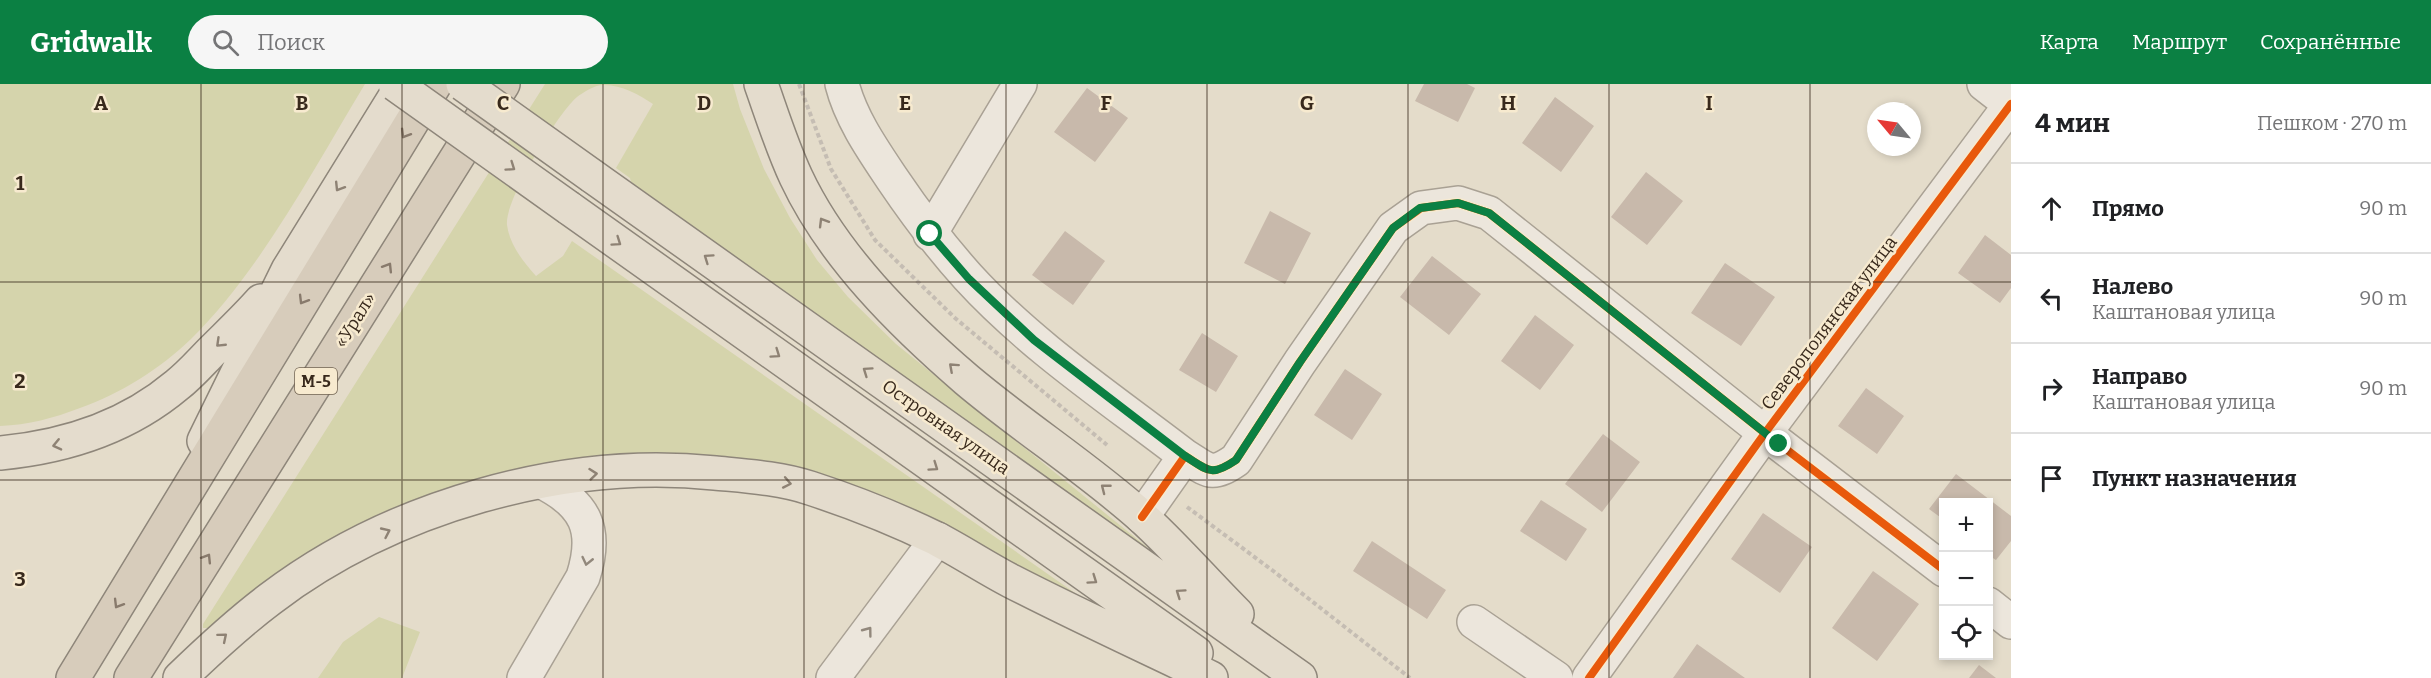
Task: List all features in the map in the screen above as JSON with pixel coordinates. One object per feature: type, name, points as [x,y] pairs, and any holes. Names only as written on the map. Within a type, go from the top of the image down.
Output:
[{"type":"highway","points":[[73,678],[435,84]]},
{"type":"highway","name":"«Урал»","points":[[131,678],[496,94]]},
{"type":"main road","points":[[395,84],[1231,678]]},
{"type":"main road","points":[[149,554],[288,270],[404,84]]},
{"type":"main road","name":"Островная улица","points":[[463,84],[496,94],[592,176],[1298,677]]},
{"type":"main road","points":[[761,84],[797,179],[832,237],[866,282],[907,326],[968,380],[1142,517],[1298,677]]},
{"type":"main road","points":[[0,453],[63,444],[93,434],[146,408],[178,385],[244,320],[288,270]]},
{"type":"main road","points":[[180,678],[217,641],[272,597],[337,556],[390,529],[488,494],[542,482],[638,469],[694,471],[754,477],[807,487],[863,506],[937,539],[1012,581],[1211,678]]},
{"type":"street","points":[[842,84],[858,125],[930,234],[969,279],[1034,340],[1185,456],[1207,470],[1221,471],[1236,460],[1300,362],[1393,228],[1420,208],[1458,203],[1489,213],[1766,433],[1939,566]]},
{"type":"street","points":[[930,234],[1020,84]]},
{"type":"street","points":[[1984,84],[2011,104]]},
{"type":"street","name":"Северополянская улица","points":[[1589,678],[1766,433],[2011,104]]},
{"type":"street","points":[[1142,517],[1185,456]]},
{"type":"street","points":[[524,678],[583,577],[591,540],[587,523],[577,506],[561,492],[542,482]]},
{"type":"street","points":[[833,678],[937,539]]},
{"type":"street","points":[[1991,606],[2011,622]]},
{"type":"street","points":[[1474,622],[1557,678]]},
{"type":"path","points":[[1183,504],[1410,678]]},
{"type":"green space","points":[[0,84],[365,84],[263,250],[241,282],[191,339],[153,370],[110,396],[51,418],[31,423],[0,426]]},
{"type":"green space","points":[[545,84],[733,84],[740,109],[764,169],[790,218],[817,260],[848,297],[896,344],[1147,547],[1143,547],[631,182],[630,178],[616,168],[653,104],[629,90],[602,85],[577,97],[546,138],[523,178],[508,213],[507,225],[514,246],[536,276],[563,256],[572,241],[1145,642],[723,458],[673,454],[611,456],[555,462],[460,484],[414,501],[209,628],[203,628],[203,624]]},
{"type":"green space","points":[[379,617],[420,632],[402,678],[318,678],[343,642]]},
{"type":"building","points":[[1424,84],[1467,84],[1475,88],[1458,122],[1415,101]]},
{"type":"building","points":[[1087,88],[1128,118],[1095,162],[1054,132]]},
{"type":"building","points":[[1555,97],[1594,126],[1561,172],[1522,143]]},
{"type":"building","points":[[1646,172],[1683,201],[1647,245],[1611,217]]},
{"type":"building","points":[[1270,211],[1311,233],[1285,284],[1244,263]]},
{"type":"building","points":[[1065,231],[1105,261],[1073,305],[1032,275]]},
{"type":"building","points":[[1985,235],[2011,255],[2011,288],[2000,303],[1958,273]]},
{"type":"building","points":[[1432,256],[1481,294],[1449,335],[1400,297]]},
{"type":"building","points":[[1725,263],[1775,297],[1741,346],[1691,313]]},
{"type":"building","points":[[1535,315],[1574,345],[1540,390],[1501,361]]},
{"type":"building","points":[[1202,333],[1238,356],[1216,392],[1179,370]]},
{"type":"building","points":[[1345,369],[1382,394],[1352,440],[1314,415]]},
{"type":"building","points":[[1866,388],[1904,416],[1877,454],[1838,426]]},
{"type":"building","points":[[1603,434],[1640,462],[1602,512],[1565,484]]},
{"type":"building","points":[[1956,474],[1987,498],[1939,498],[1939,516],[1929,509]]},
{"type":"building","points":[[1541,500],[1587,529],[1566,561],[1520,531]]},
{"type":"building","points":[[1993,502],[2011,516],[2011,541],[1996,560],[1993,558]]},
{"type":"building","points":[[1763,513],[1812,547],[1780,593],[1731,559]]},
{"type":"building","points":[[1372,541],[1446,590],[1427,619],[1353,571]]},
{"type":"building","points":[[1873,571],[1919,604],[1877,661],[1832,628]]},
{"type":"building","points":[[1697,644],[1745,678],[1673,678]]},
{"type":"building","points":[[1979,665],[1996,678],[1969,678]]},
{"type":"cycle path","points":[[1589,678],[1765,433],[2011,104]]},
{"type":"cycle path","points":[[1142,517],[1185,456],[1210,470],[1221,469],[1236,460],[1300,362],[1393,228],[1421,208],[1458,203],[1489,213],[1765,433],[1939,566]]},
{"type":"route","points":[[930,234],[969,279],[1034,340],[1185,456],[1207,470],[1221,471],[1236,460],[1300,362],[1393,228],[1420,208],[1458,203],[1489,213],[1779,444]]}]
